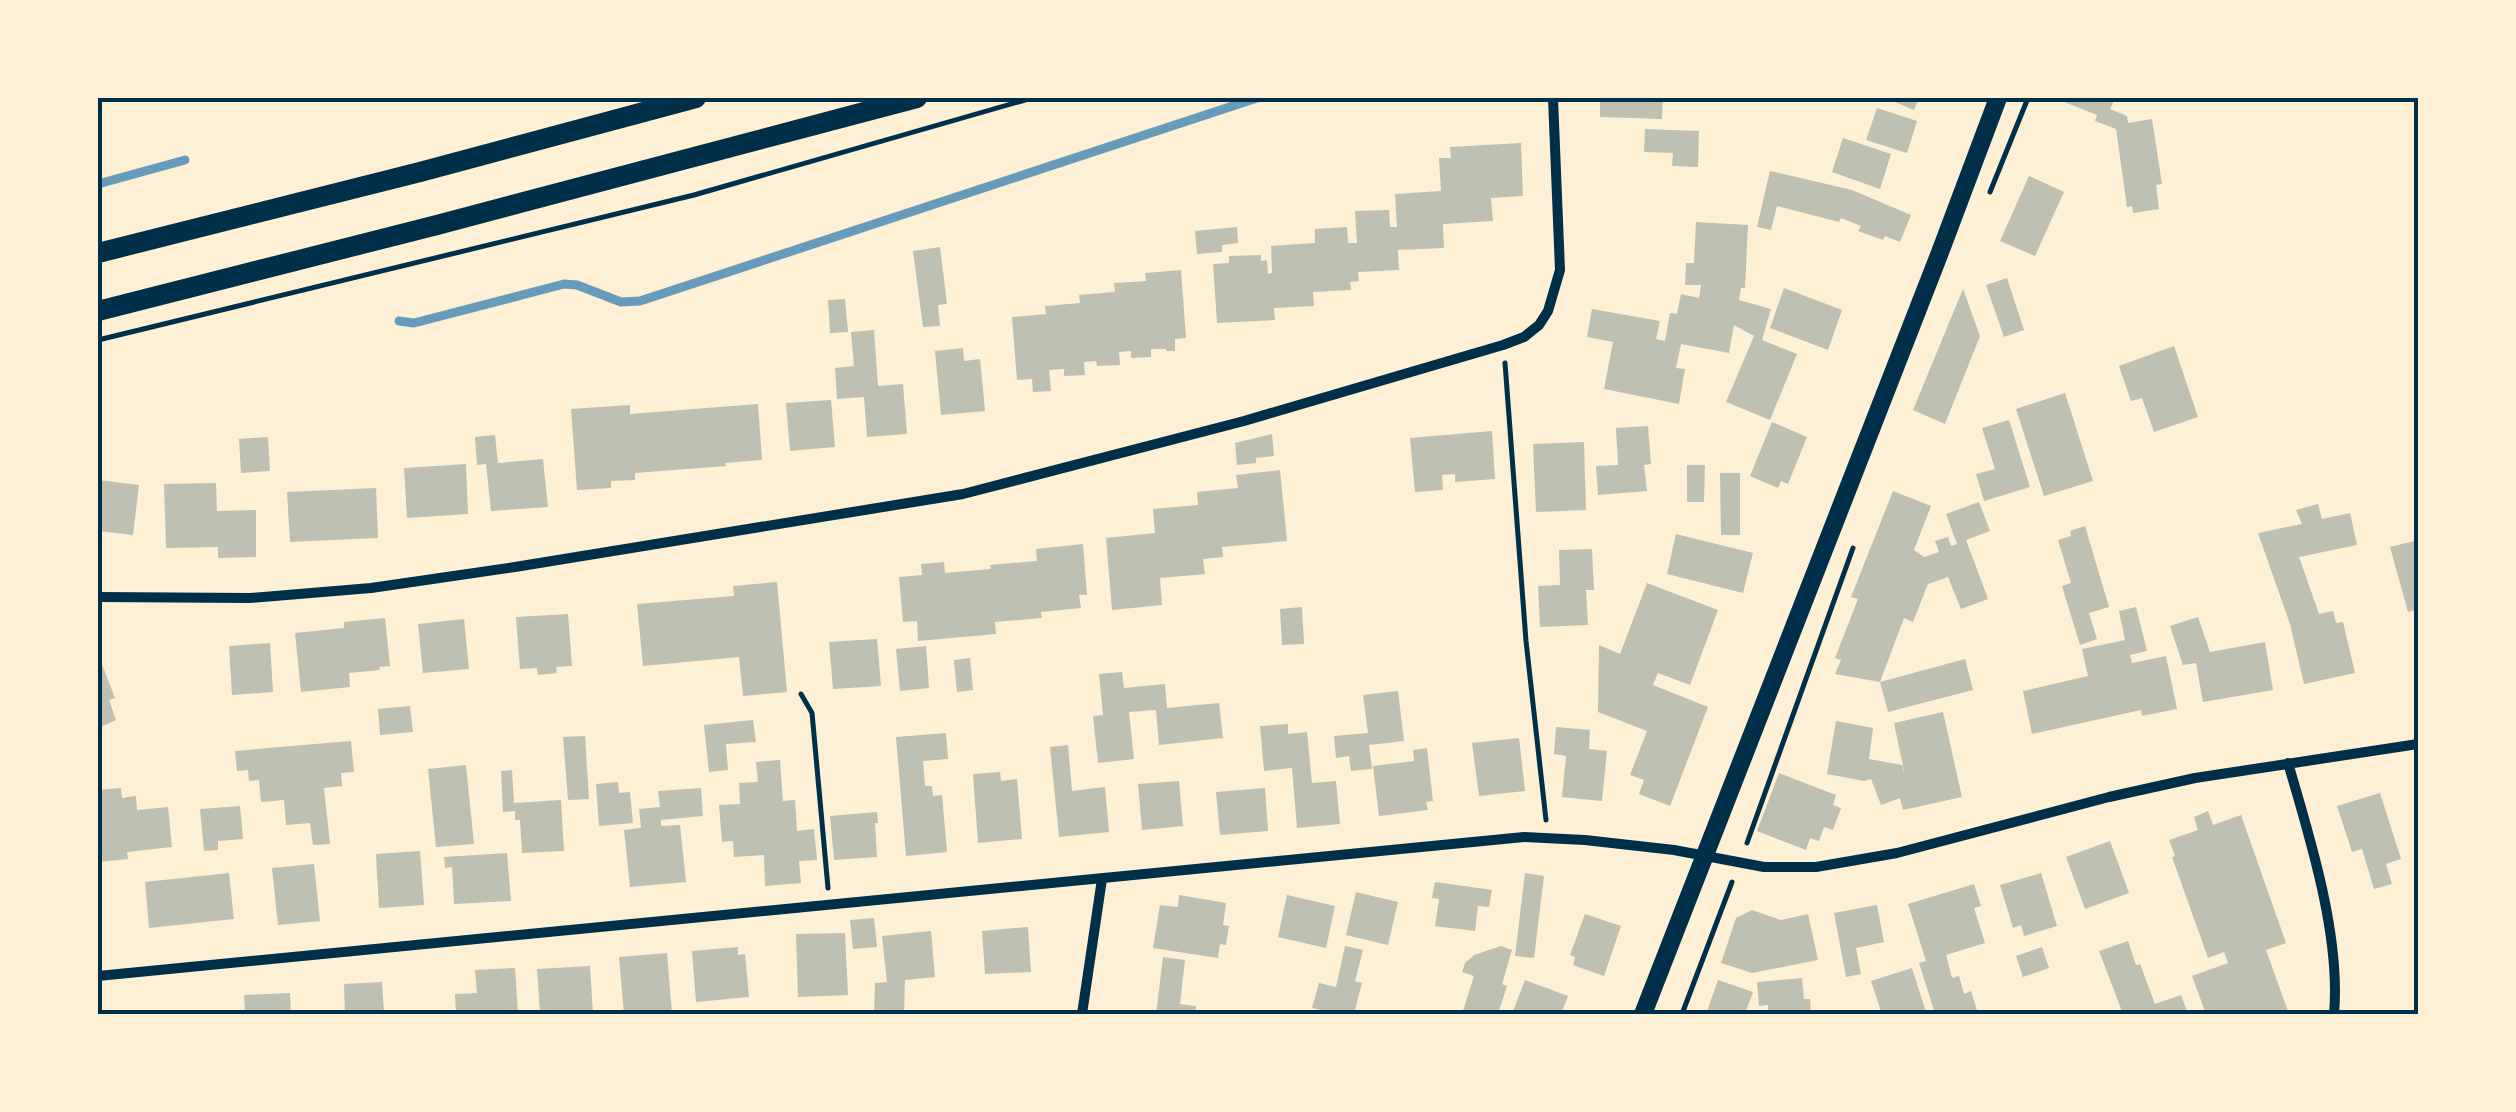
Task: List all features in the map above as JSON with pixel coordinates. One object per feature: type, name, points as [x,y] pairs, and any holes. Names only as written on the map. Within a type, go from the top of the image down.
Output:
[{"type":"main road","points":[[98,253],[696,98]]},
{"type":"main road","points":[[98,311],[917,98]]},
{"type":"main road","points":[[1643,1014],[1998,98]]},
{"type":"street","points":[[98,597],[250,598],[371,588],[963,494],[1244,421],[1503,345],[1524,337],[1539,325],[1556,291],[1560,270],[1552,98]]},
{"type":"street","points":[[98,976],[1505,839],[1549,838],[1674,850],[1764,867],[1816,868],[1897,853],[2196,778],[2418,744]]},
{"type":"street","points":[[2288,763],[2331,936],[2336,982],[2334,1014]]},
{"type":"street","points":[[1082,1014],[1102,879]]},
{"type":"path","points":[[98,340],[694,195],[1032,98]]},
{"type":"path","points":[[1984,208],[2028,98]]},
{"type":"path","points":[[1503,345],[1526,641],[1549,838]]},
{"type":"path","points":[[1682,1014],[1858,536]]},
{"type":"path","points":[[801,694],[812,713],[829,906]]},
{"type":"building","points":[[1600,98],[1663,98],[1662,119],[1600,117]]},
{"type":"building","points":[[1885,98],[1919,98],[1914,110]]},
{"type":"building","points":[[2054,98],[2115,98],[2110,109],[2127,116],[2128,123],[2152,119],[2162,184],[2156,185],[2159,209],[2133,213],[2132,206],[2127,207],[2116,129],[2095,121],[2097,115]]},
{"type":"building","points":[[1877,108],[1917,121],[1907,153],[1866,140]]},
{"type":"building","points":[[1645,129],[1699,131],[1698,167],[1672,166],[1673,153],[1644,152]]},
{"type":"building","points":[[1843,138],[1891,154],[1880,189],[1832,172]]},
{"type":"building","points":[[1521,143],[1523,196],[1491,198],[1493,221],[1443,224],[1444,248],[1398,250],[1399,270],[1358,272],[1359,281],[1350,282],[1351,290],[1313,292],[1314,306],[1274,308],[1275,320],[1217,323],[1213,264],[1229,263],[1229,256],[1261,255],[1261,261],[1267,260],[1268,274],[1272,273],[1271,246],[1315,243],[1315,229],[1347,227],[1348,243],[1357,243],[1355,211],[1389,210],[1390,227],[1397,227],[1395,194],[1441,191],[1439,158],[1451,158],[1450,147]]},
{"type":"building","points":[[1770,171],[1852,190],[1911,215],[1900,242],[1858,231],[1861,226],[1841,218],[1839,222],[1777,206],[1771,230],[1757,227]]},
{"type":"building","points":[[2029,176],[2064,192],[2035,256],[2000,241]]},
{"type":"building","points":[[1696,222],[1748,225],[1745,288],[1741,288],[1739,300],[1771,309],[1762,340],[1797,354],[1770,420],[1726,402],[1754,336],[1734,325],[1729,353],[1681,344],[1676,368],[1685,369],[1679,404],[1604,389],[1613,342],[1587,337],[1592,309],[1660,321],[1656,339],[1665,341],[1670,313],[1677,314],[1681,294],[1699,298],[1701,285],[1685,285],[1686,263],[1694,263]]},
{"type":"building","points":[[1237,227],[1238,243],[1222,245],[1222,252],[1197,254],[1195,231]]},
{"type":"building","points":[[940,247],[947,304],[938,305],[940,326],[923,327],[913,251]]},
{"type":"building","points":[[1181,270],[1186,338],[1175,339],[1175,351],[1151,349],[1151,357],[1131,358],[1131,351],[1119,352],[1120,365],[1084,362],[1085,375],[1064,376],[1064,369],[1049,370],[1051,391],[1033,392],[1032,379],[1017,380],[1012,317],[1046,314],[1045,306],[1080,303],[1079,295],[1115,292],[1114,283],[1146,281],[1145,273]]},
{"type":"building","points":[[2007,278],[2024,330],[2004,337],[1986,285]]},
{"type":"building","points":[[1784,288],[1842,310],[1828,350],[1770,328]]},
{"type":"building","points":[[1963,289],[1980,336],[1945,424],[1913,410]]},
{"type":"building","points":[[845,299],[848,332],[830,333],[828,300]]},
{"type":"building","points":[[874,330],[878,386],[903,384],[907,434],[867,437],[864,397],[837,399],[835,368],[854,366],[851,332]]},
{"type":"building","points":[[2174,346],[2198,417],[2154,432],[2142,398],[2131,401],[2119,366]]},
{"type":"building","points":[[963,348],[964,361],[980,359],[985,411],[941,415],[935,351]]},
{"type":"building","points":[[2065,393],[2093,481],[2044,496],[2016,409]]},
{"type":"building","points":[[831,400],[835,447],[790,451],[786,403]]},
{"type":"building","points":[[758,404],[762,460],[635,473],[635,480],[611,481],[611,488],[577,490],[571,409],[630,405],[630,414]]},
{"type":"building","points":[[2009,420],[2030,487],[1984,501],[1976,474],[1995,469],[1982,428]]},
{"type":"building","points":[[1772,422],[1807,437],[1788,484],[1781,481],[1778,488],[1750,476]]},
{"type":"building","points":[[1648,426],[1651,464],[1644,465],[1647,491],[1598,495],[1596,466],[1618,465],[1616,428]]},
{"type":"building","points":[[1492,431],[1495,479],[1455,482],[1455,474],[1442,475],[1443,490],[1415,492],[1410,438]]},
{"type":"building","points":[[1272,434],[1274,456],[1237,465],[1235,443]]},
{"type":"building","points":[[495,435],[498,463],[543,459],[548,507],[491,511],[486,464],[477,465],[475,437]]},
{"type":"building","points":[[268,437],[270,471],[241,473],[239,439]]},
{"type":"building","points":[[1584,442],[1586,510],[1536,512],[1533,444]]},
{"type":"building","points":[[466,464],[468,514],[407,518],[404,468]]},
{"type":"building","points":[[1687,465],[1705,465],[1704,502],[1687,502]]},
{"type":"building","points":[[1280,470],[1287,541],[1222,547],[1223,557],[1203,559],[1205,574],[1160,578],[1162,605],[1112,610],[1106,538],[1155,533],[1153,509],[1198,505],[1197,492],[1238,488],[1236,475]]},
{"type":"building","points":[[1720,473],[1740,473],[1740,535],[1721,535]]},
{"type":"building","points":[[98,480],[139,485],[133,535],[98,531]]},
{"type":"building","points":[[216,483],[217,511],[256,510],[256,557],[218,558],[218,547],[166,548],[164,484]]},
{"type":"building","points":[[376,488],[378,538],[290,542],[287,492]]},
{"type":"building","points":[[1893,491],[1931,506],[1914,550],[1924,557],[1939,552],[1935,541],[1948,537],[1951,546],[1957,544],[1946,514],[1979,502],[1990,531],[1966,540],[1988,599],[1961,609],[1948,577],[1928,584],[1913,622],[1904,618],[1880,682],[1835,674],[1841,660],[1835,658],[1858,599],[1851,597]]},
{"type":"building","points":[[2318,504],[2322,519],[2350,513],[2357,545],[2299,557],[2319,614],[2333,611],[2336,623],[2343,622],[2355,673],[2304,684],[2290,624],[2258,533],[2302,524],[2296,510]]},
{"type":"building","points":[[2085,526],[2109,607],[2089,613],[2097,639],[2080,645],[2062,586],[2071,583],[2058,540]]},
{"type":"building","points":[[1676,534],[1753,553],[1743,593],[1667,574]]},
{"type":"building","points":[[2418,540],[2417,620],[2415,610],[2408,612],[2390,547]]},
{"type":"building","points":[[1083,544],[1087,595],[1079,595],[1081,608],[1041,612],[1042,618],[995,622],[996,634],[918,641],[917,621],[903,622],[899,577],[922,575],[921,564],[944,562],[945,573],[991,569],[990,565],[1037,561],[1036,549]]},
{"type":"building","points":[[1592,549],[1594,590],[1586,590],[1588,625],[1540,627],[1538,586],[1560,585],[1559,550]]},
{"type":"building","points":[[777,582],[787,692],[743,696],[739,657],[643,666],[637,604],[734,596],[733,586]]},
{"type":"building","points":[[1647,583],[1718,610],[1690,685],[1658,673],[1653,685],[1708,707],[1670,806],[1639,794],[1644,780],[1630,775],[1647,731],[1598,712],[1599,645],[1620,654]]},
{"type":"building","points":[[1302,607],[1304,644],[1282,645],[1280,609]]},
{"type":"building","points":[[2136,607],[2147,651],[2130,655],[2132,663],[2166,656],[2177,709],[2142,716],[2141,710],[2032,734],[2023,691],[2088,676],[2082,649],[2125,640],[2119,611]]},
{"type":"building","points":[[568,614],[572,666],[556,667],[557,673],[538,675],[537,668],[520,669],[516,617]]},
{"type":"building","points":[[2198,617],[2210,652],[2265,642],[2273,690],[2203,702],[2196,663],[2183,665],[2170,626]]},
{"type":"building","points":[[385,618],[390,666],[349,673],[350,687],[301,692],[295,633],[344,628],[344,622]]},
{"type":"building","points":[[464,619],[469,669],[423,673],[418,624]]},
{"type":"building","points":[[877,639],[881,686],[833,689],[829,642]]},
{"type":"building","points":[[270,643],[273,692],[232,695],[229,646]]},
{"type":"building","points":[[926,646],[929,688],[900,691],[896,649]]},
{"type":"building","points":[[98,654],[115,698],[109,700],[116,720],[98,728]]},
{"type":"building","points":[[970,658],[973,690],[957,692],[954,660]]},
{"type":"building","points":[[1965,659],[1973,690],[1888,712],[1880,682]]},
{"type":"building","points":[[1122,672],[1124,688],[1165,684],[1167,708],[1219,703],[1223,738],[1159,745],[1156,710],[1129,712],[1134,759],[1098,763],[1093,716],[1103,715],[1099,674]]},
{"type":"building","points":[[1398,691],[1404,741],[1369,745],[1372,769],[1351,771],[1349,756],[1336,758],[1334,736],[1368,733],[1363,695]]},
{"type":"building","points":[[410,706],[413,732],[380,735],[378,709]]},
{"type":"building","points":[[1943,712],[1962,797],[1903,810],[1900,798],[1881,805],[1871,779],[1827,774],[1836,721],[1873,728],[1869,759],[1902,765],[1905,776],[1894,723]]},
{"type":"building","points":[[753,720],[756,742],[726,744],[728,770],[709,772],[704,725]]},
{"type":"building","points":[[1288,724],[1288,734],[1307,732],[1312,783],[1336,781],[1340,824],[1297,828],[1292,768],[1264,771],[1260,726]]},
{"type":"building","points":[[1556,727],[1590,730],[1589,749],[1607,751],[1602,801],[1562,797],[1566,756],[1554,754]]},
{"type":"building","points":[[946,733],[948,759],[923,761],[925,786],[932,786],[933,796],[942,795],[947,852],[906,856],[896,737]]},
{"type":"building","points":[[585,736],[589,799],[568,800],[563,737]]},
{"type":"building","points":[[1519,738],[1525,791],[1479,796],[1472,743]]},
{"type":"building","points":[[351,741],[354,772],[341,773],[342,786],[324,788],[330,844],[313,845],[310,823],[286,825],[284,800],[261,802],[259,780],[249,781],[248,770],[237,771],[235,751]]},
{"type":"building","points":[[1068,745],[1072,791],[1105,787],[1109,832],[1059,837],[1050,747]]},
{"type":"building","points":[[1427,748],[1433,801],[1426,802],[1428,810],[1379,816],[1373,766],[1414,761],[1413,750]]},
{"type":"building","points":[[780,760],[783,801],[795,800],[797,831],[814,829],[817,860],[799,861],[801,883],[765,886],[764,855],[734,857],[733,841],[722,842],[719,805],[740,804],[739,783],[758,782],[756,762]]},
{"type":"building","points":[[466,765],[474,844],[436,847],[428,769]]},
{"type":"building","points":[[512,770],[514,803],[561,800],[564,851],[522,853],[520,820],[515,820],[515,811],[503,812],[501,771]]},
{"type":"building","points":[[1000,772],[1001,781],[1017,779],[1022,839],[978,843],[973,774]]},
{"type":"building","points":[[1779,773],[1836,795],[1833,805],[1841,808],[1833,830],[1824,827],[1819,841],[1810,838],[1806,850],[1757,831]]},
{"type":"building","points":[[1179,781],[1183,826],[1142,830],[1138,784]]},
{"type":"building","points":[[618,782],[619,793],[630,792],[633,823],[599,826],[596,784]]},
{"type":"building","points":[[121,788],[122,798],[136,796],[137,810],[168,807],[172,847],[127,852],[128,859],[98,862],[98,790]]},
{"type":"building","points":[[701,788],[703,816],[661,820],[661,826],[680,825],[686,882],[630,887],[624,830],[641,828],[639,809],[660,807],[658,791]]},
{"type":"building","points":[[1265,788],[1268,831],[1220,835],[1216,792]]},
{"type":"building","points":[[2380,793],[2401,859],[2386,864],[2392,884],[2374,889],[2362,849],[2352,852],[2337,806]]},
{"type":"building","points":[[240,806],[243,839],[218,841],[218,850],[204,851],[200,809]]},
{"type":"building","points":[[2208,811],[2213,825],[2241,815],[2286,943],[2266,950],[2289,1014],[2206,1014],[2192,976],[2228,963],[2224,952],[2208,958],[2169,840],[2198,830],[2194,817]]},
{"type":"building","points":[[877,812],[877,857],[834,860],[830,816]]},
{"type":"building","points":[[2110,841],[2129,893],[2085,909],[2066,857]]},
{"type":"building","points":[[420,851],[424,905],[379,908],[376,854]]},
{"type":"building","points":[[507,853],[511,901],[454,904],[452,867],[445,868],[444,857]]},
{"type":"building","points":[[314,864],[320,921],[278,925],[272,868]]},
{"type":"building","points":[[229,873],[234,919],[149,928],[145,882]]},
{"type":"building","points":[[1525,873],[1544,876],[1534,958],[1515,956]]},
{"type":"building","points":[[2041,873],[2057,926],[2024,936],[2021,925],[2013,928],[2000,885]]},
{"type":"building","points":[[1435,882],[1492,890],[1489,907],[1478,906],[1475,931],[1435,926],[1439,899],[1432,898]]},
{"type":"building","points":[[1974,884],[1981,906],[1974,908],[1985,943],[1946,955],[1952,978],[1959,976],[1964,994],[1971,991],[1978,1014],[1935,1014],[1919,963],[1926,961],[1908,904]]},
{"type":"building","points":[[1356,892],[1398,902],[1388,945],[1346,935]]},
{"type":"building","points":[[1179,895],[1226,903],[1223,925],[1229,926],[1226,945],[1220,944],[1218,958],[1153,948],[1160,905],[1178,907]]},
{"type":"building","points":[[1287,895],[1335,906],[1326,948],[1278,937]]},
{"type":"building","points":[[1877,905],[1884,942],[1856,948],[1861,974],[1846,977],[1834,913]]},
{"type":"building","points":[[1752,910],[1781,920],[1808,914],[1818,960],[1752,973],[1721,963],[1736,918]]},
{"type":"building","points":[[1585,914],[1621,926],[1604,976],[1573,965],[1575,957],[1570,955]]},
{"type":"building","points":[[874,918],[877,947],[853,949],[850,920]]},
{"type":"building","points":[[1028,927],[1031,972],[985,974],[982,931]]},
{"type":"building","points":[[931,931],[935,977],[905,980],[904,1014],[874,1014],[875,983],[887,982],[882,936]]},
{"type":"building","points":[[845,933],[848,995],[798,997],[796,934]]},
{"type":"building","points":[[2128,941],[2155,1004],[2181,995],[2188,1014],[2123,1014],[2099,951]]},
{"type":"building","points":[[1345,946],[1363,950],[1355,981],[1362,983],[1354,1014],[1329,1014],[1312,1008],[1319,983],[1336,987]]},
{"type":"building","points":[[1501,946],[1512,950],[1498,1014],[1462,1014],[1474,976],[1462,972],[1465,963],[1474,955]]},
{"type":"building","points":[[738,947],[738,955],[745,954],[749,997],[696,1002],[692,951]]},
{"type":"building","points":[[2042,947],[2049,968],[2023,977],[2016,956]]},
{"type":"building","points":[[667,953],[672,1014],[624,1014],[619,957]]},
{"type":"building","points":[[1163,957],[1185,960],[1180,1004],[1196,1006],[1195,1014],[1156,1014]]},
{"type":"building","points":[[590,966],[593,1014],[540,1014],[537,969]]},
{"type":"building","points":[[515,968],[518,1014],[456,1014],[455,994],[477,993],[475,970]]},
{"type":"building","points":[[1912,968],[1926,1012],[1882,1014],[1871,981]]},
{"type":"building","points":[[1802,978],[1804,999],[1810,999],[1811,1014],[1768,1014],[1768,1005],[1759,1006],[1757,982]]},
{"type":"building","points":[[1525,980],[1568,996],[1561,1014],[1512,1014]]},
{"type":"building","points":[[1718,980],[1753,992],[1746,1011],[1753,1014],[1706,1014]]},
{"type":"building","points":[[382,982],[384,1014],[345,1014],[344,984]]},
{"type":"building","points":[[290,993],[291,1014],[245,1014],[244,995]]},
{"type":"waterway","points":[[399,321],[414,323],[564,284],[621,302],[640,301],[1257,98]]},
{"type":"waterway","points":[[98,184],[185,160]]}]
